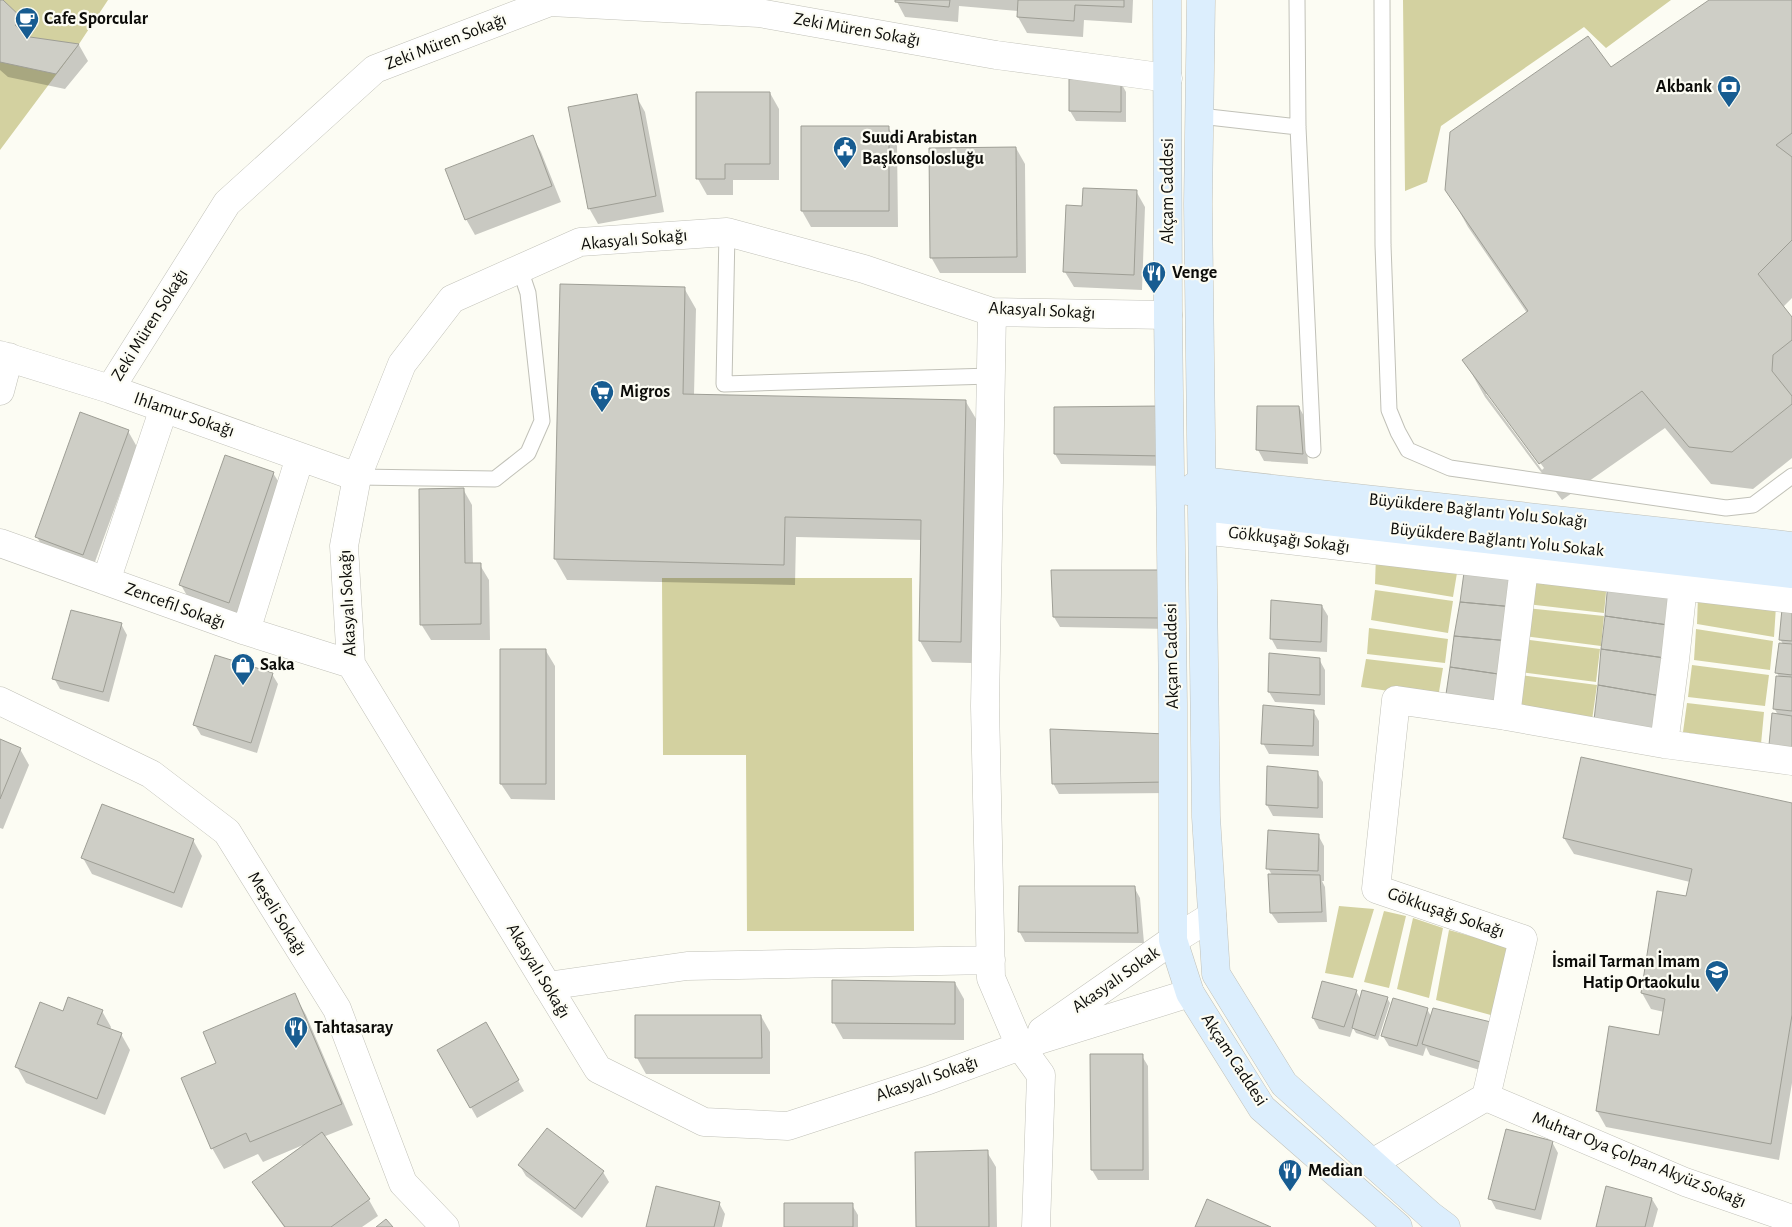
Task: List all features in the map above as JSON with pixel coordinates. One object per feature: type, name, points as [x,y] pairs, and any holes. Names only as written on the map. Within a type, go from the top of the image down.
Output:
[{"type":"main road","name":"Akçam Caddesi","points":[[1167,0],[1168,315],[1173,704],[1173,940],[1190,993],[1262,1108],[1398,1227]]},
{"type":"main road","name":"Akçam Caddesi","points":[[1201,0],[1198,204],[1206,817],[1216,974],[1284,1084],[1430,1215],[1446,1227]]},
{"type":"main road","points":[[1170,503],[1202,480]]},
{"type":"main road","name":"Büyükdere Bağlantı Yolu Sokağı","points":[[1202,480],[1792,546]]},
{"type":"main road","name":"Büyükdere Bağlantı Yolu Sokak","points":[[1203,519],[1792,574]]},
{"type":"street","name":"Zeki Müren Sokağı","points":[[110,389],[227,203],[375,69],[550,2],[759,13],[996,55],[1168,78]]},
{"type":"street","name":"Akasyalı Sokağı","points":[[1168,315],[992,312],[864,269],[728,232],[580,242],[452,299],[402,364],[357,477],[344,546],[351,664],[598,1069],[704,1122],[788,1126],[929,1080],[1020,1046],[1190,993]]},
{"type":"street","points":[[992,312],[985,706],[991,978],[1020,1046],[1041,1075],[1036,1227]]},
{"type":"street","name":"Ihlamur Sokağı","points":[[0,391],[5,356],[110,389],[357,477]]},
{"type":"street","points":[[106,581],[164,408]]},
{"type":"street","points":[[246,631],[300,456]]},
{"type":"street","name":"Gökkuşağı Sokağı","points":[[1203,519],[1524,568],[1792,599]]},
{"type":"street","name":"Zencefil Sokağı","points":[[0,543],[246,631],[351,664]]},
{"type":"street","points":[[1506,716],[1524,568]]},
{"type":"street","points":[[1664,744],[1683,586]]},
{"type":"street","name":"Gökkuşağı Sokağı","points":[[1486,1098],[1523,939],[1376,889],[1396,700],[1440,708],[1506,716],[1664,744],[1792,762]]},
{"type":"street","name":"Meşeli Sokağı","points":[[0,701],[151,774],[227,832],[336,1009],[403,1183],[445,1227]]},
{"type":"street","name":"Akasyalı Sokak","points":[[1020,1046],[1173,940],[1212,916]]},
{"type":"street","points":[[547,986],[687,966],[991,960]]},
{"type":"street","points":[[1372,1163],[1486,1098]]},
{"type":"street","name":"Muhtar Oya Çolpan Akyüz Sokağı","points":[[1486,1098],[1685,1182],[1792,1219],[1791,1227]]},
{"type":"lane","points":[[1297,0],[1298,127],[1312,450]]},
{"type":"lane","points":[[1382,0],[1383,245],[1388,410],[1408,450],[1450,468],[1726,508],[1752,505],[1792,476]]},
{"type":"lane","points":[[1200,116],[1298,127]]},
{"type":"lane","points":[[728,232],[724,384],[991,376]]},
{"type":"lane","points":[[357,477],[495,479],[528,453],[542,420],[528,292],[520,269]]},
{"type":"shaded area","points":[[0,0],[108,0],[79,44],[0,150]]},
{"type":"shaded area","points":[[1403,0],[1671,0],[1606,48],[1584,27],[1441,126],[1427,182],[1405,191]]},
{"type":"shaded area","points":[[1376,555],[1458,567],[1453,597],[1375,584]]},
{"type":"shaded area","points":[[1530,573],[1607,582],[1604,613],[1527,604]]},
{"type":"shaded area","points":[[662,578],[912,578],[914,931],[747,931],[746,755],[663,755]]},
{"type":"shaded area","points":[[1375,590],[1453,601],[1448,633],[1371,620]]},
{"type":"shaded area","points":[[1698,596],[1776,606],[1774,637],[1697,624]]},
{"type":"shaded area","points":[[1526,608],[1604,616],[1601,646],[1524,636]]},
{"type":"shaded area","points":[[1369,628],[1448,639],[1445,663],[1367,654]]},
{"type":"shaded area","points":[[1696,629],[1773,641],[1770,670],[1694,660]]},
{"type":"shaded area","points":[[1523,639],[1600,649],[1596,682],[1521,672]]},
{"type":"shaded area","points":[[1366,659],[1443,668],[1438,698],[1361,687]]},
{"type":"shaded area","points":[[1692,665],[1769,675],[1765,706],[1688,697]]},
{"type":"shaded area","points":[[1521,675],[1597,685],[1592,720],[1516,709]]},
{"type":"shaded area","points":[[1687,703],[1764,712],[1761,744],[1683,732]]},
{"type":"shaded area","points":[[1339,906],[1374,909],[1353,978],[1325,973]]},
{"type":"shaded area","points":[[1384,911],[1406,916],[1389,988],[1364,982]]},
{"type":"shaded area","points":[[1413,918],[1443,928],[1429,998],[1397,989]]},
{"type":"shaded area","points":[[1449,930],[1512,948],[1498,1017],[1436,1000]]},
{"type":"building","name":"Cafe Sporcular","points":[[0,0],[3,0],[22,18],[15,25],[30,37],[79,44],[56,74],[0,62]]},
{"type":"building","points":[[895,0],[950,0],[949,7],[895,2]]},
{"type":"building","points":[[1018,0],[1124,0],[1124,7],[1075,5],[1074,21],[1017,17]]},
{"type":"building","points":[[1709,0],[1792,0],[1792,133],[1776,145],[1792,157],[1792,240],[1758,274],[1792,317],[1792,340],[1773,355],[1772,371],[1792,396],[1792,404],[1732,452],[1689,447],[1642,391],[1539,464],[1462,360],[1528,311],[1445,190],[1450,132],[1588,36],[1611,67]]},
{"type":"building","points":[[1069,79],[1121,80],[1121,112],[1069,111]]},
{"type":"building","points":[[696,92],[770,92],[770,164],[725,164],[725,179],[696,179]]},
{"type":"building","points":[[637,94],[656,196],[588,209],[568,107]]},
{"type":"building","points":[[801,126],[889,126],[889,211],[801,211]]},
{"type":"building","points":[[533,135],[552,186],[465,220],[445,169]]},
{"type":"building","points":[[1016,147],[1017,257],[930,258],[929,148]]},
{"type":"building","points":[[1083,188],[1137,190],[1134,275],[1063,272],[1066,205],[1082,206]]},
{"type":"building","points":[[560,284],[685,287],[683,394],[966,400],[961,642],[919,641],[921,520],[785,517],[784,565],[554,559]]},
{"type":"building","points":[[1162,406],[1163,456],[1054,454],[1054,407]]},
{"type":"building","points":[[1257,406],[1299,406],[1303,454],[1256,450]]},
{"type":"building","points":[[80,412],[129,430],[83,555],[35,537]]},
{"type":"building","points":[[225,455],[274,472],[229,603],[179,585]]},
{"type":"building","points":[[464,488],[465,563],[481,563],[481,624],[420,625],[419,489]]},
{"type":"building","points":[[1465,565],[1519,571],[1514,607],[1460,602]]},
{"type":"building","points":[[1051,570],[1163,570],[1165,618],[1053,617]]},
{"type":"building","points":[[1608,582],[1673,590],[1668,625],[1605,616]]},
{"type":"building","points":[[1271,600],[1322,605],[1321,642],[1270,639]]},
{"type":"building","points":[[1460,602],[1514,607],[1510,641],[1454,636]]},
{"type":"building","points":[[1782,609],[1792,609],[1792,641],[1779,640]]},
{"type":"building","points":[[71,610],[122,623],[103,692],[52,679]]},
{"type":"building","points":[[1605,616],[1668,625],[1665,658],[1601,649]]},
{"type":"building","points":[[1454,636],[1510,641],[1505,675],[1450,667]]},
{"type":"building","points":[[1779,643],[1792,644],[1792,675],[1775,673]]},
{"type":"building","points":[[500,649],[546,649],[546,784],[500,784]]},
{"type":"building","points":[[1601,649],[1665,658],[1661,696],[1598,685]]},
{"type":"building","points":[[1269,653],[1320,658],[1320,695],[1268,692]]},
{"type":"building","points":[[215,655],[273,673],[251,743],[193,725]]},
{"type":"building","points":[[1450,667],[1505,675],[1496,712],[1445,701]]},
{"type":"building","points":[[1776,676],[1792,677],[1792,711],[1773,709]]},
{"type":"building","points":[[1598,685],[1661,696],[1658,729],[1594,720]]},
{"type":"building","points":[[1263,705],[1314,710],[1313,746],[1261,744]]},
{"type":"building","points":[[1772,713],[1792,716],[1792,748],[1769,745]]},
{"type":"building","points":[[1050,729],[1166,734],[1165,782],[1052,784]]},
{"type":"building","points":[[0,739],[21,748],[0,799]]},
{"type":"building","name":"İsmail Tarman İmam Hatip Ortaokulu","points":[[1581,757],[1792,803],[1792,1015],[1771,1144],[1596,1111],[1609,1026],[1659,1035],[1665,999],[1641,993],[1657,891],[1686,896],[1692,869],[1563,838]]},
{"type":"building","points":[[1267,766],[1318,771],[1318,808],[1266,805]]},
{"type":"building","points":[[102,804],[194,839],[174,893],[81,858]]},
{"type":"building","points":[[1268,830],[1319,834],[1318,871],[1266,869]]},
{"type":"building","points":[[1268,874],[1320,875],[1322,912],[1270,913]]},
{"type":"building","points":[[1019,886],[1135,886],[1138,933],[1018,932]]},
{"type":"building","points":[[832,980],[955,982],[955,1024],[832,1023]]},
{"type":"building","points":[[1322,981],[1357,990],[1344,1027],[1312,1018]]},
{"type":"building","points":[[1362,990],[1388,997],[1375,1036],[1352,1028]]},
{"type":"building","points":[[295,993],[342,1104],[250,1142],[246,1133],[211,1149],[181,1078],[216,1063],[203,1032]]},
{"type":"building","points":[[68,997],[103,1010],[97,1024],[122,1033],[97,1099],[15,1067],[40,1002],[63,1011]]},
{"type":"building","points":[[1393,998],[1428,1008],[1417,1046],[1381,1036]]},
{"type":"building","points":[[1433,1008],[1495,1023],[1487,1064],[1422,1044]]},
{"type":"building","points":[[635,1015],[761,1015],[762,1058],[635,1058]]},
{"type":"building","points":[[486,1022],[519,1080],[470,1108],[437,1050]]},
{"type":"building","points":[[1090,1054],[1143,1054],[1143,1170],[1091,1170]]},
{"type":"building","points":[[547,1128],[604,1171],[575,1209],[518,1165]]},
{"type":"building","points":[[1506,1129],[1553,1141],[1535,1210],[1488,1199]]},
{"type":"building","points":[[322,1132],[370,1199],[331,1227],[285,1227],[252,1182]]},
{"type":"building","points":[[988,1150],[989,1227],[916,1227],[915,1152]]},
{"type":"building","points":[[656,1186],[720,1202],[714,1227],[646,1227]]},
{"type":"building","points":[[1606,1186],[1652,1198],[1645,1227],[1596,1227]]},
{"type":"building","points":[[1207,1199],[1271,1227],[1195,1227]]},
{"type":"building","points":[[784,1203],[853,1203],[853,1227],[784,1227]]},
{"type":"building","points":[[386,1219],[393,1227],[376,1227]]},
{"type":"place","name":"Cafe Sporcular","points":[[27,40]]},
{"type":"place","name":"Akbank","points":[[1729,108]]},
{"type":"place","name":"Suudi Arabistan Başkonsolosluğu","points":[[845,169]]},
{"type":"place","name":"Venge","points":[[1154,294]]},
{"type":"place","name":"Migros","points":[[602,413]]},
{"type":"place","name":"Saka","points":[[243,686]]},
{"type":"place","name":"İsmail Tarman İmam Hatip Ortaokulu","points":[[1717,993]]},
{"type":"place","name":"Tahtasaray","points":[[296,1049]]},
{"type":"place","name":"Median","points":[[1290,1192]]}]
